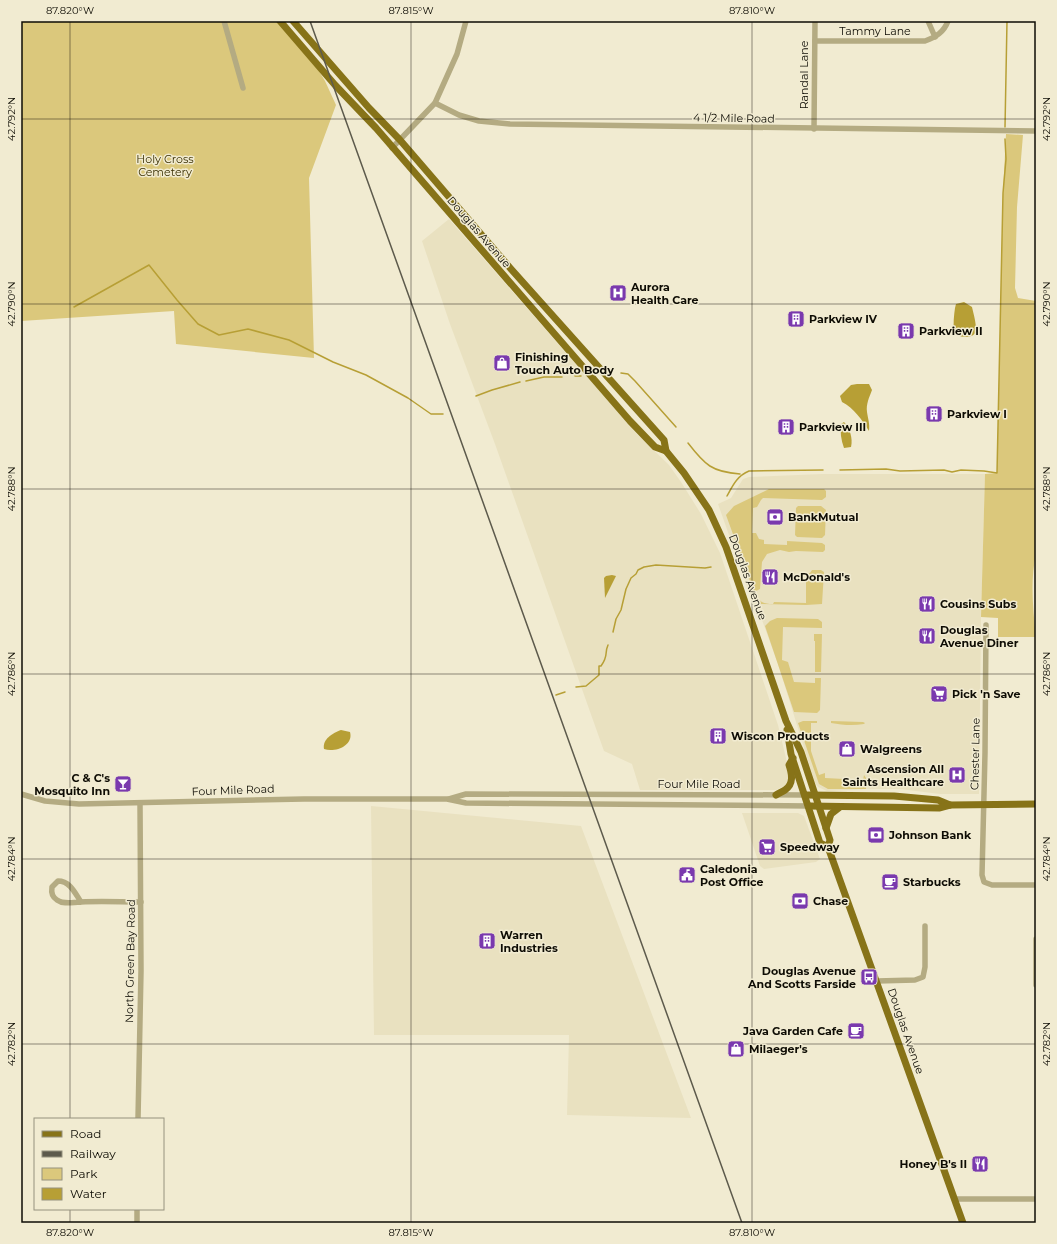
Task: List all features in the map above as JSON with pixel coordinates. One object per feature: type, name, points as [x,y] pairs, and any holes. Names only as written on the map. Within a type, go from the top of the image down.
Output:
[{"type":"main road","name":"Douglas Avenue","points":[[280,21],[335,86],[376,128],[630,421],[655,447],[666,451]]},
{"type":"main road","name":"Douglas Avenue","points":[[293,21],[369,108],[400,140],[511,269],[664,440],[666,451],[697,491],[718,528],[729,554],[786,722],[793,758],[820,843],[828,847]]},
{"type":"main road","name":"Douglas Avenue","points":[[786,722],[801,752],[830,840],[828,847],[963,1223]]},
{"type":"main road","points":[[776,795],[787,789],[791,782],[792,775],[789,765],[793,758]]},
{"type":"main road","name":"Four Mile Road","points":[[805,795],[894,796],[938,800],[950,805]]},
{"type":"main road","name":"Four Mile Road","points":[[809,806],[939,808],[950,805],[1036,804]]},
{"type":"main road","points":[[826,828],[831,814],[840,807]]},
{"type":"street","points":[[224,21],[243,88]]},
{"type":"street","points":[[392,148],[435,103],[457,54],[466,21]]},
{"type":"street","name":"Randal Lane","points":[[814,21],[814,129]]},
{"type":"street","points":[[928,21],[934,37],[942,32],[948,21]]},
{"type":"street","name":"Tammy Lane","points":[[814,41],[916,42],[925,41],[934,37]]},
{"type":"street","name":"4 1/2 Mile Road","points":[[435,103],[459,115],[479,121],[510,124],[1036,132]]},
{"type":"street","name":"Chester Lane","points":[[986,625],[982,875],[984,882],[992,885],[1036,885]]},
{"type":"street","name":"Four Mile Road","points":[[21,794],[45,801],[62,803],[140,804],[304,799],[447,799],[466,794],[805,795]]},
{"type":"street","name":"Four Mile Road","points":[[447,799],[466,804],[809,806]]},
{"type":"street","name":"North Green Bay Road","points":[[138,1118],[141,902],[140,804]]},
{"type":"street","points":[[81,902],[73,889],[64,881],[58,881],[52,887],[52,894],[58,901],[67,903],[141,902]]},
{"type":"street","points":[[877,981],[915,980],[923,977],[925,967],[925,926]]},
{"type":"street","points":[[1036,939],[1036,985]]},
{"type":"street","points":[[955,1199],[1036,1199]]},
{"type":"street","points":[[136,1223],[137,1210]]},
{"type":"shaded area","points":[[449,219],[636,433],[669,465],[701,514],[720,553],[778,725],[790,775],[788,784],[776,790],[640,790],[632,764],[604,751],[495,444],[450,324],[422,241]]},
{"type":"shaded area","points":[[822,474],[985,474],[981,617],[979,794],[940,794],[900,789],[827,791],[818,787],[815,783],[778,664],[762,620],[752,600],[718,504],[731,498],[743,479],[749,477]]},
{"type":"shaded area","points":[[371,806],[581,826],[691,1118],[567,1115],[569,1035],[374,1035]]},
{"type":"shaded area","points":[[742,813],[798,813],[804,816],[820,859],[816,862],[764,869],[760,866]]},
{"type":"green space","name":"Holy Cross Cemetery","points":[[21,21],[280,21],[308,53],[325,81],[336,105],[309,178],[314,358],[176,344],[174,311],[21,321]]},
{"type":"green space","points":[[1006,134],[1023,135],[1017,207],[1015,288],[1018,298],[1036,301],[1036,554],[1033,575],[1033,606],[1036,637],[998,637],[998,618],[981,617],[985,474],[997,473],[1003,193]]},
{"type":"green space","points":[[769,489],[824,489],[826,491],[826,497],[822,500],[763,498],[757,507],[753,508],[752,533],[756,533],[759,539],[764,540],[764,544],[787,545],[787,541],[822,543],[825,545],[825,550],[823,552],[789,552],[780,550],[767,554],[762,562],[760,589],[754,592],[726,515],[734,506]]},
{"type":"green space","points":[[798,506],[821,506],[826,510],[825,535],[822,538],[797,537],[795,535],[796,508]]},
{"type":"green space","points":[[812,570],[821,570],[824,572],[822,604],[806,605],[758,604],[754,594],[756,593],[762,602],[767,604],[773,604],[774,602],[806,603],[806,573],[810,573]]},
{"type":"green space","points":[[777,618],[818,619],[822,622],[822,628],[783,627],[782,660],[788,662],[794,682],[815,683],[815,678],[821,678],[820,710],[817,713],[794,712],[765,626],[770,621]]},
{"type":"green space","points":[[814,634],[822,634],[821,672],[815,672]]},
{"type":"green space","points":[[803,721],[817,721],[817,723],[811,723],[811,751],[819,775],[825,773],[825,778],[863,780],[864,775],[866,778],[866,789],[828,789],[819,784],[798,723]]},
{"type":"green space","points":[[831,721],[865,723],[860,725],[848,725],[831,723]]},
{"type":"water","points":[[964,302],[972,307],[976,324],[975,333],[967,337],[957,335],[954,331],[956,304]]},
{"type":"water","points":[[869,384],[872,390],[867,406],[869,431],[854,411],[842,402],[840,396],[851,385]]},
{"type":"water","points":[[844,422],[849,430],[852,441],[851,447],[844,448],[841,439],[841,424]]},
{"type":"water","points":[[612,575],[616,576],[605,598],[604,578]]},
{"type":"water","points":[[341,730],[350,732],[349,741],[346,745],[333,750],[324,749],[326,739]]},
{"type":"waterway","points":[[1005,127],[1007,21]]},
{"type":"waterway","points":[[840,470],[944,470],[952,472],[961,470],[997,473],[1003,193],[1006,159],[1005,139]]},
{"type":"waterway","points":[[74,307],[149,265],[198,324],[219,335],[248,329],[289,340],[333,362],[366,375],[408,398],[431,414],[443,414]]},
{"type":"waterway","points":[[621,373],[628,374],[676,427]]},
{"type":"waterway","points":[[575,376],[581,376]]},
{"type":"waterway","points":[[526,381],[544,377],[562,377]]},
{"type":"waterway","points":[[476,396],[520,382]]},
{"type":"waterway","points":[[688,443],[699,457],[710,466],[722,471],[740,474]]},
{"type":"waterway","points":[[727,496],[738,478],[749,471],[823,470]]},
{"type":"waterway","points":[[613,632],[616,619],[621,610],[626,589],[631,578],[638,570],[644,567],[656,565],[705,568],[711,567]]},
{"type":"waterway","points":[[576,687],[586,686],[599,675],[599,666],[601,666],[606,657],[608,645]]},
{"type":"waterway","points":[[556,695],[565,692]]},
{"type":"railway","points":[[310,21],[742,1223]]},
{"type":"place","name":"Aurora Health Care","points":[[618,293]]},
{"type":"place","name":"Parkview IV","points":[[796,319]]},
{"type":"place","name":"Parkview II","points":[[906,331]]},
{"type":"place","name":"Finishing Touch Auto Body","points":[[502,363]]},
{"type":"place","name":"Parkview I","points":[[934,414]]},
{"type":"place","name":"Parkview III","points":[[786,427]]},
{"type":"place","name":"BankMutual","points":[[775,517]]},
{"type":"place","name":"McDonald's","points":[[770,577]]},
{"type":"place","name":"Cousins Subs","points":[[927,604]]},
{"type":"place","name":"Douglas Avenue Diner","points":[[927,636]]},
{"type":"place","name":"Pick 'n Save","points":[[939,694]]},
{"type":"place","name":"Wiscon Products","points":[[718,736]]},
{"type":"place","name":"Walgreens","points":[[847,749]]},
{"type":"place","name":"Ascension All Saints Healthcare","points":[[957,775]]},
{"type":"place","name":"C & C's Mosquito Inn","points":[[123,784]]},
{"type":"place","name":"Johnson Bank","points":[[876,835]]},
{"type":"place","name":"Speedway","points":[[767,847]]},
{"type":"place","name":"Caledonia Post Office","points":[[687,875]]},
{"type":"place","name":"Starbucks","points":[[890,882]]},
{"type":"place","name":"Chase","points":[[800,901]]},
{"type":"place","name":"Warren Industries","points":[[487,941]]},
{"type":"place","name":"Douglas Avenue And Scotts Farside","points":[[869,977]]},
{"type":"place","name":"Java Garden Cafe","points":[[856,1031]]},
{"type":"place","name":"Milaeger's","points":[[736,1049]]},
{"type":"place","name":"Honey B's II","points":[[980,1164]]}]
